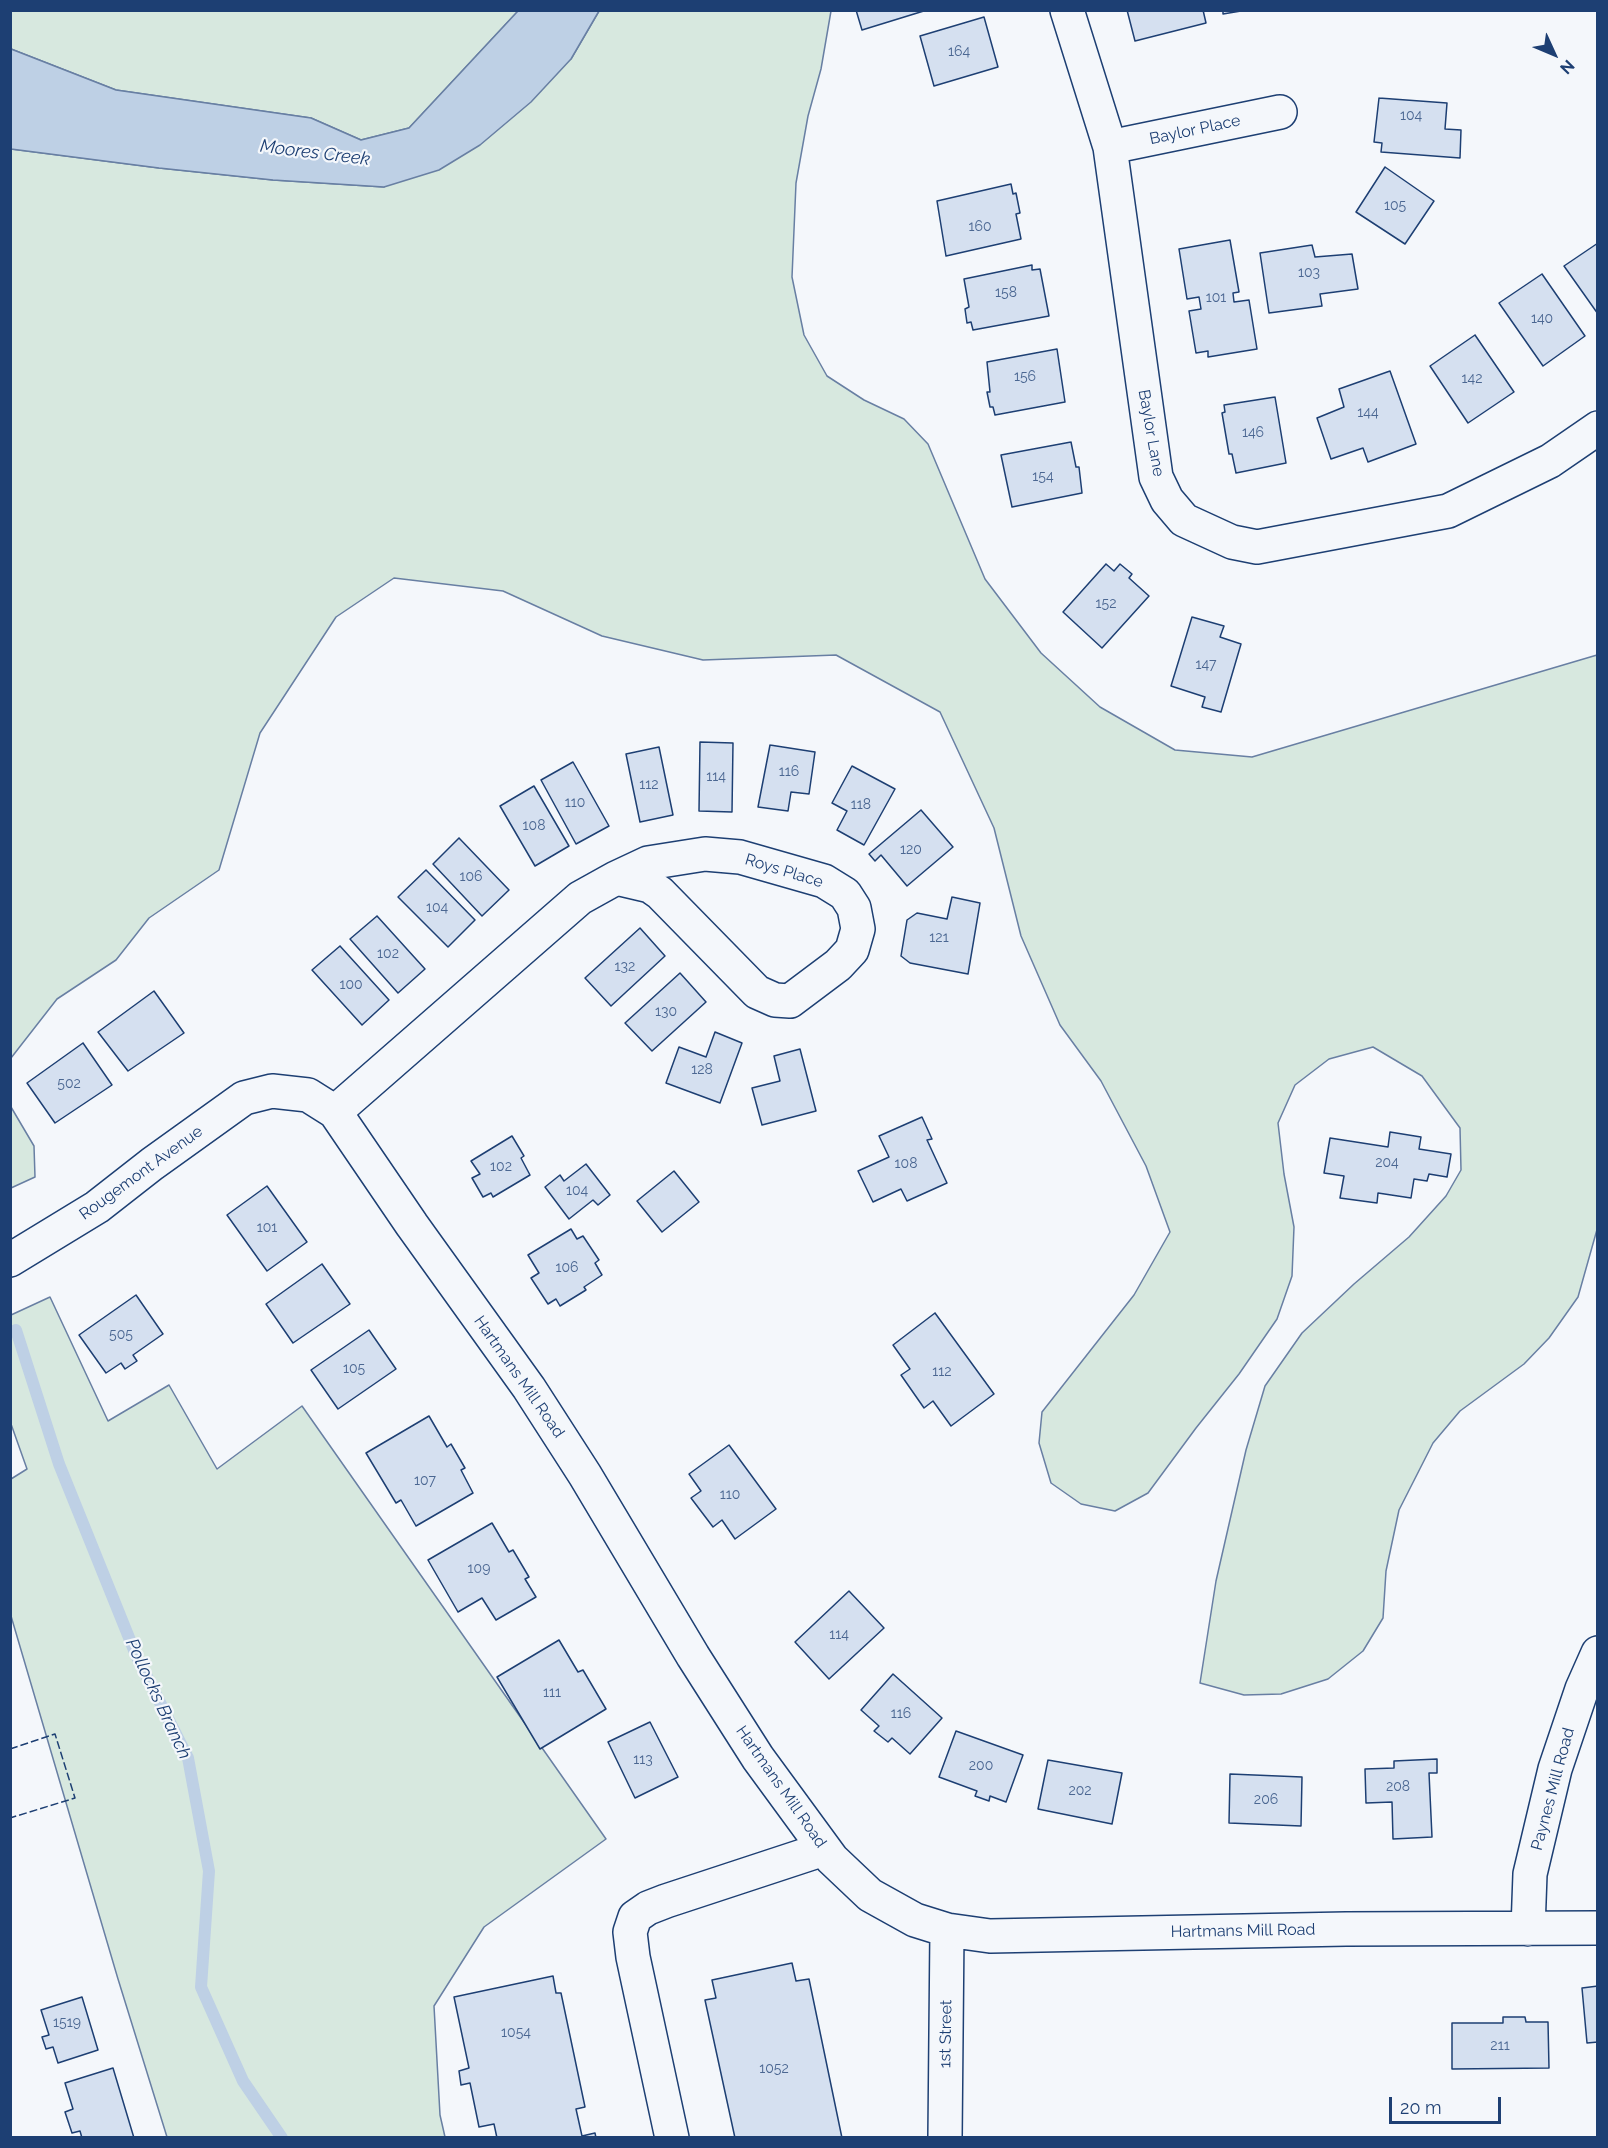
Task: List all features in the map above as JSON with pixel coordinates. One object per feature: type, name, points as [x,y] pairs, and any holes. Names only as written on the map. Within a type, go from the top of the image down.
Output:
[{"type":"street","name":"Baylor Lane","points":[[1066,10],[1110,147],[1156,477],[1167,500],[1184,520],[1232,542],[1257,547],[1448,511],[1550,461],[1598,428]]},
{"type":"street","name":"Baylor Place","points":[[1110,147],[1280,112]]},
{"type":"street","name":"Roys Place","points":[[335,1112],[580,898],[616,878],[648,863],[705,854],[741,857],[824,880],[845,894],[854,908],[858,929],[852,950],[838,965],[790,1000],[775,1000],[757,992],[660,893],[650,886],[616,878]]},
{"type":"street","name":"Hartmans Mill Road","points":[[272,1091],[308,1095],[335,1112],[412,1225],[530,1388],[752,1749],[832,1859],[870,1895],[915,1920],[946,1930],[990,1935],[1346,1929],[1598,1928]]},
{"type":"street","name":"Rougemont Avenue","points":[[10,1260],[98,1207],[152,1164],[244,1098],[272,1091]]},
{"type":"street","name":"Paynes Mill Road","points":[[1528,1929],[1530,1874],[1555,1769],[1582,1689],[1598,1653]]},
{"type":"street","points":[[672,2138],[633,1958],[630,1932],[635,1917],[648,1908],[666,1901],[824,1849]]},
{"type":"street","name":"1st Street","points":[[945,2138],[946,1930]]},
{"type":"shaded area","points":[[10,11],[518,11],[409,128],[361,140],[311,118],[116,90],[11,49]]},
{"type":"shaded area","points":[[599,11],[831,11],[796,183],[792,277],[804,335],[827,376],[864,400],[904,419],[928,444],[985,579],[1041,653],[1100,707],[1175,750],[1252,757],[1597,655],[1598,1226],[1578,1297],[1549,1338],[1524,1364],[1460,1411],[1433,1443],[1399,1510],[1386,1571],[1383,1618],[1363,1651],[1328,1679],[1281,1694],[1244,1695],[1200,1683],[1216,1581],[1246,1450],[1265,1386],[1302,1333],[1409,1237],[1446,1196],[1461,1170],[1460,1128],[1422,1076],[1373,1047],[1329,1059],[1295,1085],[1278,1123],[1284,1174],[1294,1227],[1292,1276],[1277,1319],[1239,1374],[1148,1493],[1115,1511],[1081,1504],[1051,1483],[1039,1443],[1042,1412],[1134,1295],[1170,1232],[1146,1166],[1101,1081],[1060,1025],[1021,936],[994,828],[940,712],[836,655],[703,660],[602,636],[503,591],[394,578],[336,617],[260,733],[219,870],[149,918],[116,960],[57,999],[11,1058],[11,149],[273,180],[384,187],[571,59]]},
{"type":"shaded area","points":[[10,1101],[11,1107],[34,1146],[35,1177],[11,1188]]},
{"type":"shaded area","points":[[50,1297],[108,1421],[169,1385],[217,1469],[302,1406],[606,1839],[484,1927],[434,2006],[440,2115],[445,2137],[167,2137],[11,1616],[11,1479],[27,1469],[11,1424],[11,1315]]},
{"type":"water","name":"Moores Creek","points":[[518,11],[599,11],[571,59],[531,102],[480,145],[439,170],[384,187],[273,180],[11,149],[11,49],[116,90],[311,118],[361,140],[409,128]]},
{"type":"building","points":[[856,10],[927,10],[862,30]]},
{"type":"building","points":[[1127,10],[1203,10],[1206,23],[1135,41]]},
{"type":"building","points":[[1223,10],[1247,10],[1223,14]]},
{"type":"building","points":[[984,17],[998,67],[934,86],[920,36]]},
{"type":"building","points":[[1379,98],[1447,103],[1445,129],[1461,130],[1460,158],[1381,152],[1382,143],[1374,142]]},
{"type":"building","points":[[1385,167],[1434,201],[1405,244],[1356,212]]},
{"type":"building","points":[[1011,184],[1013,194],[1016,193],[1020,213],[1016,214],[1021,239],[946,256],[937,201]]},
{"type":"building","points":[[1230,240],[1239,292],[1233,293],[1234,302],[1249,300],[1257,349],[1208,357],[1208,351],[1196,353],[1189,311],[1201,309],[1199,297],[1187,299],[1179,249]]},
{"type":"building","points":[[1598,243],[1598,314],[1564,266]]},
{"type":"building","points":[[1312,245],[1315,257],[1352,254],[1358,289],[1320,294],[1322,306],[1269,313],[1260,253]]},
{"type":"building","points":[[1032,265],[1032,270],[1040,269],[1049,316],[973,330],[971,322],[967,323],[965,309],[969,307],[964,279]]},
{"type":"building","points":[[1542,274],[1585,336],[1543,366],[1499,303]]},
{"type":"building","points":[[1475,335],[1514,392],[1468,423],[1430,366]]},
{"type":"building","points":[[1057,349],[1065,402],[995,415],[993,407],[990,407],[987,392],[990,392],[987,362]]},
{"type":"building","points":[[1390,371],[1416,444],[1368,462],[1363,448],[1331,459],[1317,418],[1344,407],[1339,389]]},
{"type":"building","points":[[1275,397],[1286,463],[1236,473],[1232,454],[1229,454],[1222,413],[1225,412],[1224,405]]},
{"type":"building","points":[[1071,442],[1076,467],[1079,467],[1082,493],[1012,507],[1001,455]]},
{"type":"building","points":[[1106,564],[1114,571],[1120,564],[1132,574],[1129,578],[1149,596],[1102,648],[1063,612]]},
{"type":"building","points":[[1192,617],[1224,626],[1220,637],[1241,644],[1221,712],[1202,707],[1205,697],[1171,686]]},
{"type":"building","points":[[700,742],[733,743],[732,812],[699,811]]},
{"type":"building","points":[[770,745],[815,752],[809,794],[791,792],[788,811],[758,807]]},
{"type":"building","points":[[659,747],[673,815],[640,822],[626,754]]},
{"type":"building","points":[[573,762],[609,826],[576,844],[541,780]]},
{"type":"building","points":[[852,766],[895,789],[864,845],[837,830],[847,811],[832,803]]},
{"type":"building","points":[[534,786],[569,846],[535,866],[500,806]]},
{"type":"building","points":[[921,810],[953,847],[907,886],[881,855],[875,861],[869,854]]},
{"type":"building","points":[[459,838],[509,890],[482,916],[433,864]]},
{"type":"building","points":[[426,870],[475,920],[448,947],[398,897]]},
{"type":"building","points":[[952,897],[980,903],[968,974],[910,963],[901,956],[907,920],[917,913],[947,919]]},
{"type":"building","points":[[377,916],[425,969],[398,993],[350,939]]},
{"type":"building","points":[[640,928],[665,956],[611,1006],[585,978]]},
{"type":"building","points":[[340,946],[389,1000],[362,1025],[312,970]]},
{"type":"building","points":[[680,973],[706,1002],[652,1051],[625,1023]]},
{"type":"building","points":[[154,991],[184,1033],[128,1071],[98,1032]]},
{"type":"building","points":[[715,1032],[742,1043],[720,1103],[666,1083],[679,1047],[706,1057]]},
{"type":"building","points":[[83,1043],[112,1085],[55,1123],[27,1083]]},
{"type":"building","points":[[800,1049],[816,1111],[762,1125],[752,1088],[780,1081],[774,1056]]},
{"type":"building","points":[[922,1117],[932,1139],[927,1140],[947,1183],[907,1201],[901,1189],[873,1202],[858,1171],[889,1157],[879,1136]]},
{"type":"building","points":[[1390,1132],[1421,1137],[1419,1149],[1451,1154],[1447,1177],[1429,1174],[1427,1181],[1414,1179],[1411,1198],[1378,1193],[1377,1203],[1340,1198],[1344,1176],[1324,1173],[1330,1138],[1388,1147]]},
{"type":"building","points":[[512,1136],[524,1156],[521,1158],[530,1175],[493,1197],[491,1193],[483,1197],[472,1178],[480,1174],[471,1161]]},
{"type":"building","points":[[586,1164],[610,1195],[598,1205],[593,1200],[569,1219],[545,1187],[560,1175],[564,1181]]},
{"type":"building","points":[[674,1171],[699,1202],[662,1232],[637,1201]]},
{"type":"building","points":[[267,1186],[307,1242],[267,1271],[227,1215]]},
{"type":"building","points":[[571,1229],[577,1239],[583,1236],[599,1260],[595,1263],[602,1275],[584,1287],[586,1290],[560,1306],[556,1299],[548,1304],[531,1278],[539,1273],[528,1255]]},
{"type":"building","points":[[322,1264],[350,1304],[293,1343],[266,1304]]},
{"type":"building","points":[[136,1295],[163,1334],[133,1355],[137,1361],[125,1369],[121,1363],[106,1373],[79,1335]]},
{"type":"building","points":[[935,1313],[994,1394],[951,1426],[933,1401],[924,1408],[901,1375],[910,1369],[893,1345]]},
{"type":"building","points":[[369,1330],[396,1369],[338,1409],[311,1370]]},
{"type":"building","points":[[429,1416],[447,1447],[451,1444],[465,1468],[461,1470],[473,1493],[416,1526],[401,1500],[396,1503],[366,1453]]},
{"type":"building","points":[[729,1445],[776,1509],[735,1539],[722,1520],[713,1527],[691,1498],[701,1491],[689,1474]]},
{"type":"building","points":[[492,1523],[509,1552],[513,1550],[529,1577],[525,1579],[536,1597],[496,1620],[482,1598],[458,1612],[428,1560]]},
{"type":"building","points":[[849,1591],[884,1628],[829,1679],[795,1642]]},
{"type":"building","points":[[559,1640],[578,1672],[583,1670],[606,1709],[540,1749],[497,1677]]},
{"type":"building","points":[[893,1674],[942,1718],[910,1754],[892,1738],[888,1742],[874,1731],[879,1726],[861,1710]]},
{"type":"building","points":[[650,1722],[678,1777],[635,1798],[608,1742]]},
{"type":"building","points":[[956,1731],[1023,1755],[1006,1802],[990,1796],[989,1801],[975,1796],[977,1791],[939,1777]]},
{"type":"building","points":[[1437,1759],[1437,1773],[1429,1773],[1432,1837],[1393,1839],[1392,1802],[1366,1803],[1365,1769],[1394,1768],[1394,1761]]},
{"type":"building","points":[[1048,1760],[1122,1773],[1112,1824],[1038,1809]]},
{"type":"building","points":[[1230,1774],[1302,1777],[1301,1826],[1229,1823]]},
{"type":"building","points":[[792,1963],[796,1981],[809,1979],[842,2138],[735,2138],[705,2000],[716,1998],[712,1980]]},
{"type":"building","points":[[553,1976],[556,1993],[561,1993],[585,2107],[576,2109],[582,2136],[595,2133],[596,2138],[497,2138],[494,2124],[479,2127],[470,2083],[461,2085],[459,2071],[469,2068],[454,1997]]},
{"type":"building","points":[[1598,1986],[1598,2042],[1587,2043],[1582,1988]]},
{"type":"building","points":[[82,1997],[98,2050],[58,2063],[53,2047],[46,2049],[42,2037],[49,2035],[41,2010]]},
{"type":"building","points":[[1503,2017],[1525,2017],[1526,2022],[1548,2022],[1549,2068],[1452,2069],[1452,2023],[1503,2023]]},
{"type":"building","points":[[113,2068],[134,2138],[82,2138],[80,2131],[72,2133],[65,2112],[73,2109],[65,2083]]},
{"type":"waterway","name":"Pollocks Branch","points":[[16,1330],[59,1464],[136,1655],[188,1758],[209,1871],[201,1987],[243,2081],[282,2138]]},
{"type":"fence","points":[[10,1749],[55,1734],[75,1798],[10,1818]]}]
